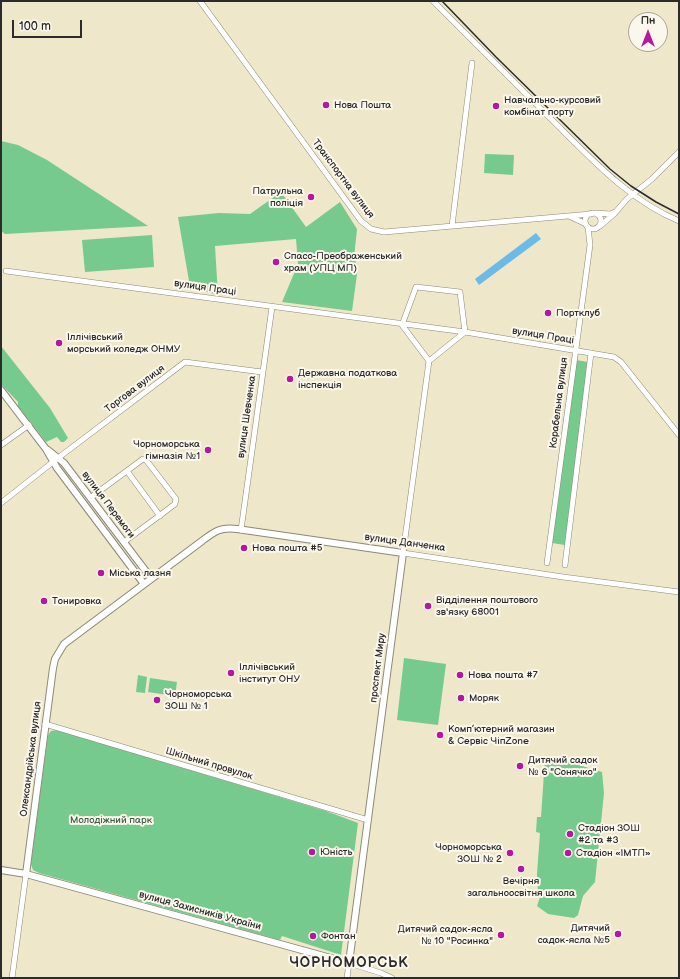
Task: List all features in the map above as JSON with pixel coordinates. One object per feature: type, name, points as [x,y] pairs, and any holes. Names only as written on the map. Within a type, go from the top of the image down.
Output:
[{"type":"main road","name":"вулиця Перемоги","points":[[2,394],[29,425],[46,449],[90,498],[151,578]]},
{"type":"main road","name":"вулиця Перемоги","points":[[56,460],[144,584]]},
{"type":"main road","name":"вулиця Данченка","points":[[144,584],[215,531],[229,528],[403,553]]},
{"type":"main road","name":"проспект Миру","points":[[349,963],[403,553]]},
{"type":"main road","name":"Олександрійська вулиця","points":[[26,874],[45,724],[55,659],[59,650],[64,644],[144,584]]},
{"type":"main road","name":"вулиця Захисників України","points":[[1,870],[26,874],[349,963]]},
{"type":"street","name":"Транспортна вулиця","points":[[200,1],[366,225],[377,231],[384,232],[537,219],[566,215],[610,214],[617,211]]},
{"type":"street","points":[[433,1],[602,169],[634,194],[658,210],[679,221]]},
{"type":"street","points":[[452,226],[472,63]]},
{"type":"street","points":[[566,215],[593,229],[599,227],[617,211],[627,199],[652,179],[679,152]]},
{"type":"street","points":[[593,214],[600,218],[601,221],[590,245],[586,219],[593,214]]},
{"type":"street","name":"Корабельна вулиця","points":[[547,563],[590,245]]},
{"type":"street","name":"вулиця Праці","points":[[6,271],[402,325],[465,332],[591,353],[618,359],[679,435]]},
{"type":"street","points":[[416,287],[460,292],[465,332],[429,361],[402,325],[416,287]]},
{"type":"street","name":"вулиця Шевченка","points":[[241,530],[272,307]]},
{"type":"street","points":[[564,565],[591,353]]},
{"type":"street","name":"проспект Миру","points":[[403,553],[429,361]]},
{"type":"street","name":"Торгова вулиця","points":[[1,503],[185,362],[262,372]]},
{"type":"street","points":[[1,445],[29,425]]},
{"type":"street","points":[[90,498],[145,459],[176,502],[160,516],[124,542]]},
{"type":"street","points":[[127,471],[160,516]]},
{"type":"street","name":"вулиця Данченка","points":[[403,553],[563,577],[679,592]]},
{"type":"street","name":"Шкільний провулок","points":[[45,724],[368,820]]},
{"type":"street","name":"Олександрійська вулиця","points":[[12,978],[26,874]]},
{"type":"street","name":"проспект Миру","points":[[347,978],[349,963]]},
{"type":"street","name":"вулиця Захисників України","points":[[349,963],[381,972],[392,978]]},
{"type":"green space","points":[[1,141],[18,145],[47,160],[148,226],[5,234],[1,231]]},
{"type":"green space","points":[[485,154],[514,155],[513,175],[484,173]]},
{"type":"green space","points":[[281,192],[306,227],[340,202],[357,229],[354,258],[358,267],[352,311],[282,302],[298,264],[296,239],[215,246],[218,295],[196,289],[189,281],[178,217],[219,213],[250,214]]},
{"type":"green space","points":[[152,235],[154,267],[85,272],[82,240]]},
{"type":"green space","points":[[1,346],[50,408],[68,438],[64,442],[61,442],[57,437],[46,442],[18,406],[18,402],[1,384]]},
{"type":"green space","points":[[576,360],[588,362],[565,545],[552,543]]},
{"type":"green space","points":[[404,658],[446,664],[438,725],[397,720]]},
{"type":"green space","points":[[138,675],[147,677],[145,693],[136,692]]},
{"type":"green space","points":[[150,678],[177,682],[175,696],[148,692]]},
{"type":"green space","name":"Молодіжний парк","points":[[57,730],[326,811],[358,823],[341,955],[282,936],[280,940],[39,873],[33,870],[31,864],[48,735],[51,731]]},
{"type":"green space","name":"Стадіон «ІМТП»","points":[[545,758],[569,762],[602,772],[604,793],[595,882],[583,896],[578,915],[574,918],[548,914],[537,906],[541,894],[538,892],[537,874],[540,833],[536,832],[537,817],[541,817]]},
{"type":"water","points":[[536,233],[541,239],[479,285],[475,279]]},
{"type":"railway","points":[[442,1],[496,57],[610,169],[631,186],[656,202],[679,214]]},
{"type":"place","name":"Нова Пошта","points":[[326,105]]},
{"type":"place","name":"Навчально-курсовий комбінат порту","points":[[496,106]]},
{"type":"place","name":"Патрульна поліція","points":[[311,197]]},
{"type":"place","name":"Спасо-Преображенський храм (УПЦ МП)","points":[[276,262]]},
{"type":"place","name":"Портклуб","points":[[548,313]]},
{"type":"place","name":"Іллічівський морський коледж ОНМУ","points":[[59,343]]},
{"type":"place","name":"Державна податкова інспекція","points":[[290,379]]},
{"type":"place","name":"Чорноморська гімназія №1","points":[[208,450]]},
{"type":"place","name":"Нова пошта #5","points":[[244,548]]},
{"type":"place","name":"Міська лазня","points":[[101,573]]},
{"type":"place","name":"Тонировка","points":[[44,601]]},
{"type":"place","name":"Відділення поштового зв'язку 68001","points":[[428,606]]},
{"type":"place","name":"Іллічівський інститут ОНУ","points":[[231,673]]},
{"type":"place","name":"Нова пошта #7","points":[[460,675]]},
{"type":"place","name":"Моряк","points":[[461,698]]},
{"type":"place","name":"Чорноморська ЗОШ № 1","points":[[157,700]]},
{"type":"place","name":"Комп’ютерний магазин & Сервіс ЧіпZone","points":[[440,735]]},
{"type":"place","name":"Дитячий садок № 6 \"Сонячко\"","points":[[520,766]]},
{"type":"place","name":"Стадіон ЗОШ #2 та #3","points":[[570,834]]},
{"type":"place","name":"Юність","points":[[312,852]]},
{"type":"place","name":"Чорноморська ЗОШ № 2","points":[[510,853]]},
{"type":"place","name":"Стадіон «ІМТП»","points":[[568,853]]},
{"type":"place","name":"Вечірня загальноосвітня школа","points":[[521,869]]},
{"type":"place","name":"Дитячий садок-ясла №5","points":[[618,934]]},
{"type":"place","name":"Дитячий садок-ясла № 10 \"Росинка\"","points":[[501,935]]},
{"type":"place","name":"Фонтан","points":[[313,936]]},
{"type":"district","name":"ЧОРНОМОРСЬК","points":[[349,963]]}]
